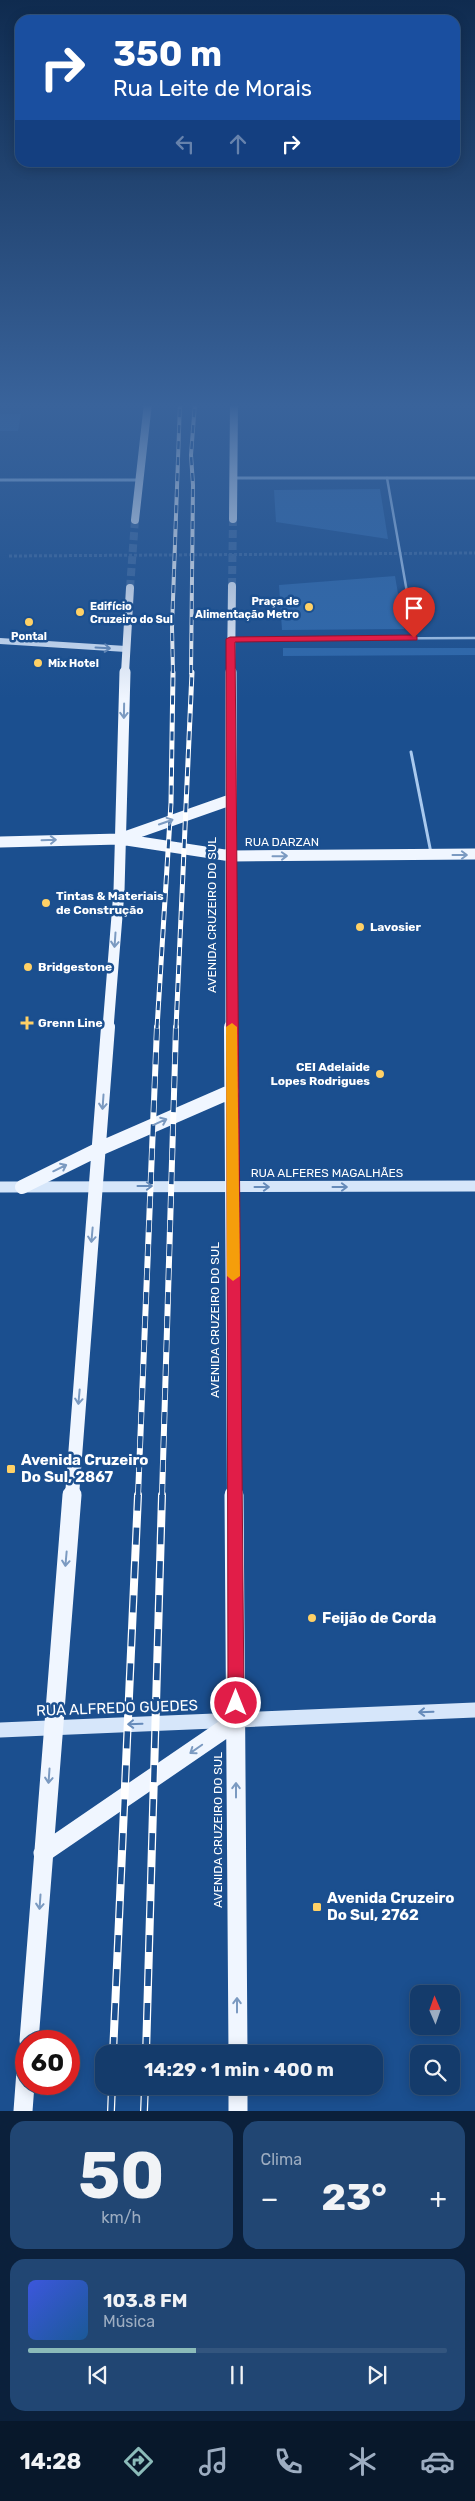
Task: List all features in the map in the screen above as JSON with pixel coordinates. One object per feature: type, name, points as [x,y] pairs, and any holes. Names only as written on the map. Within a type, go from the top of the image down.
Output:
[{"type":"main road","points":[[135,520],[136,502]]},
{"type":"main road","points":[[233,502],[233,519]]},
{"type":"main road","name":"AVENIDA CRUZEIRO DO SUL","points":[[232,586],[230,639],[230,800],[238,2045]]},
{"type":"main road","points":[[30,2030],[119,891],[126,650],[130,588]]},
{"type":"main road","points":[[120,839],[230,800]]},
{"type":"main road","name":"RUA DARZAN","points":[[0,842],[120,839],[231,856],[475,854]]},
{"type":"main road","points":[[22,1187],[99,1149],[232,1091]]},
{"type":"main road","points":[[43,1853],[236,1721]]},
{"type":"main road","points":[[23,2111],[24,2095]]},
{"type":"main road","points":[[238,2095],[238,2111]]},
{"type":"street","points":[[0,641],[126,650]]},
{"type":"street","name":"RUA ALFERES MAGALHÃES","points":[[0,1187],[475,1186]]},
{"type":"street","name":"RUA ALFREDO GUEDES","points":[[0,1730],[475,1710]]},
{"type":"lane","points":[[391,502],[414,638]]},
{"type":"lane","points":[[230,639],[475,638]]},
{"type":"lane","points":[[411,752],[432,855]]},
{"type":"shaded area","points":[[275,502],[382,502],[388,539],[276,522]]},
{"type":"shaded area","points":[[395,576],[404,629],[282,630],[279,585]]},
{"type":"shaded area","points":[[283,648],[475,648],[475,655],[283,656]]},
{"type":"tunnel","points":[[232,586],[233,519]]},
{"type":"tunnel","points":[[130,588],[135,520]]},
{"type":"tunnel","points":[[9,556],[475,553]]},
{"type":"railway","points":[[173,673],[172,628],[176,502]]},
{"type":"railway","points":[[191,673],[193,502]]},
{"type":"railway","points":[[176,1028],[192,672]]},
{"type":"railway","points":[[157,1028],[171,803],[173,673]]},
{"type":"railway","points":[[138,1496],[157,1027]]},
{"type":"railway","points":[[162,1496],[176,1027]]},
{"type":"railway","points":[[113,2045],[138,1495]]},
{"type":"railway","points":[[146,2045],[162,1495]]},
{"type":"railway","points":[[111,2111],[112,2095]]},
{"type":"railway","points":[[144,2111],[145,2095]]},
{"type":"slow traffic","points":[[232,1027],[233,1276]]},
{"type":"place","name":"Praça de Alimentação Metro","points":[[309,607]]},
{"type":"place","name":"Edifício Cruzeiro do Sul","points":[[80,612]]},
{"type":"place","name":"Pontal","points":[[29,622]]},
{"type":"place","name":"Mix Hotel","points":[[38,663]]},
{"type":"place","name":"Tintas & Materiais de Construção","points":[[46,903]]},
{"type":"place","name":"Lavosier","points":[[360,927]]},
{"type":"place","name":"Bridgestone","points":[[28,967]]},
{"type":"place","name":"Grenn Line","points":[[27,1023]]},
{"type":"place","name":"CEI Adelaide Lopes Rodrigues","points":[[380,1074]]},
{"type":"place","name":"Avenida Cruzeiro Do Sul, 2867","points":[[11,1469]]},
{"type":"place","name":"Feijão de Corda","points":[[312,1618]]},
{"type":"place","name":"Avenida Cruzeiro Do Sul, 2762","points":[[317,1907]]},
{"type":"route","points":[[236,1703],[230,639],[414,638]]}]
